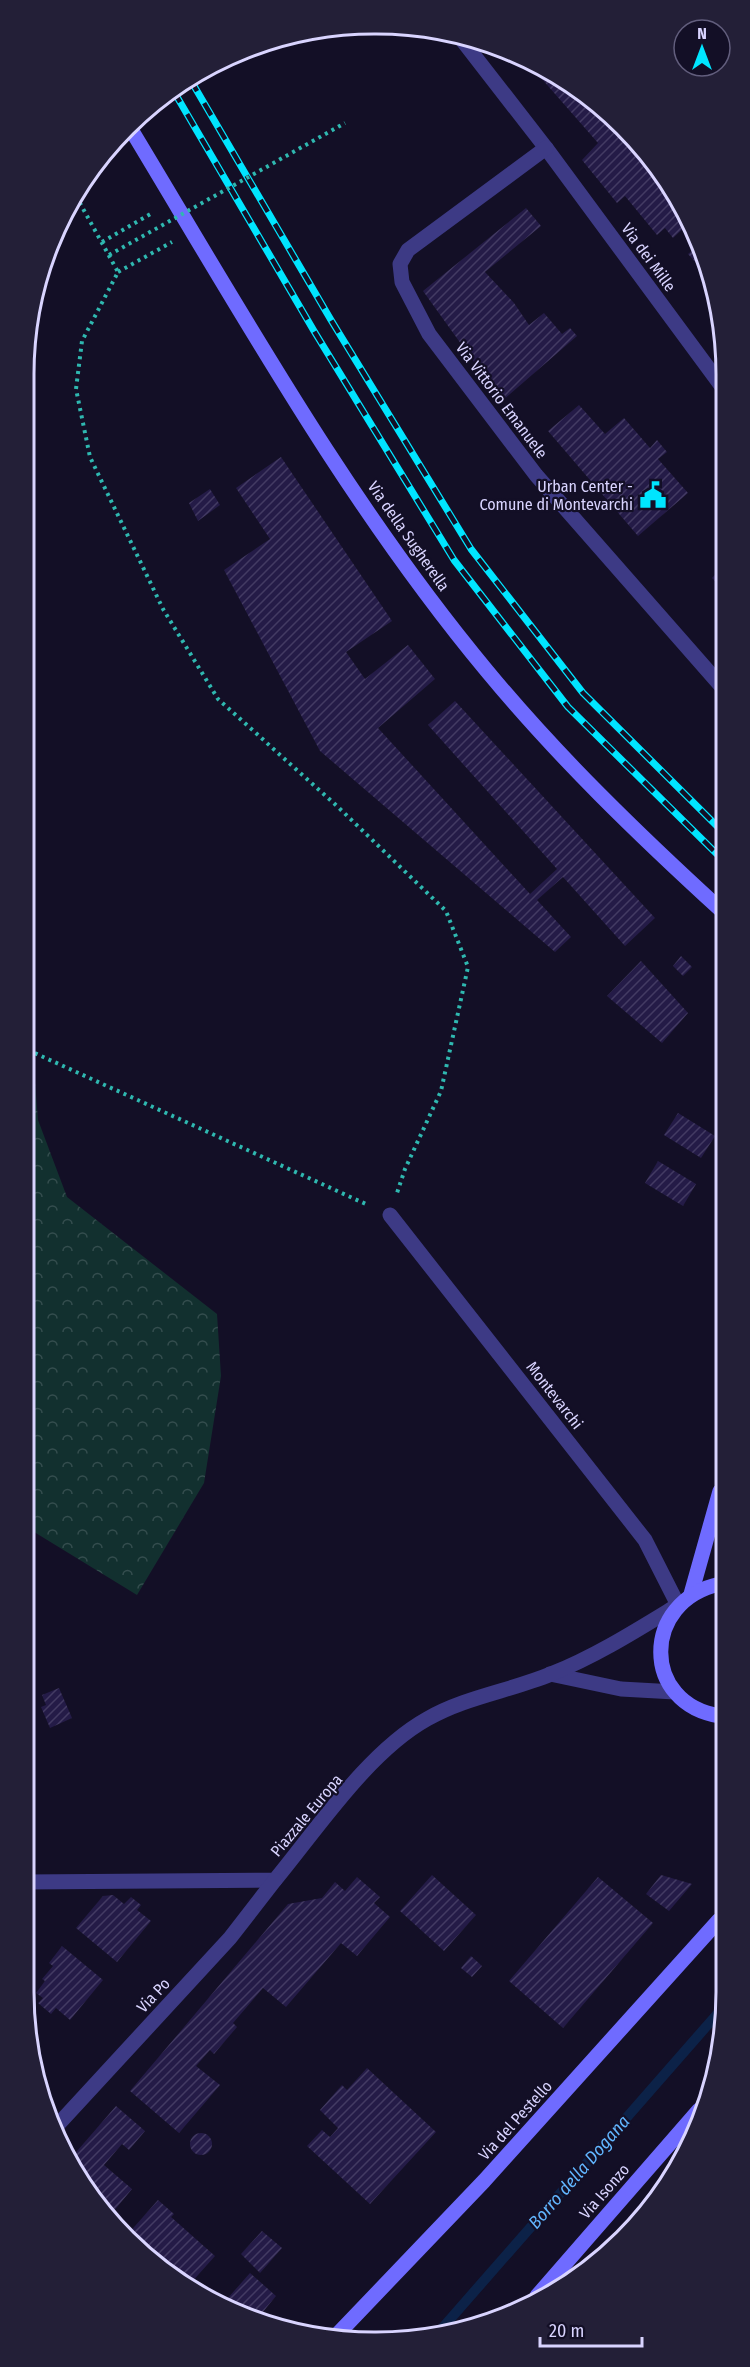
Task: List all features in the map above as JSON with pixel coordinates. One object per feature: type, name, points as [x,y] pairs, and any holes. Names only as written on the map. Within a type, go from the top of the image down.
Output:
[{"type":"street","name":"Via dei Mille","points":[[468,48],[546,148],[716,379]]},
{"type":"street","name":"Via della Sugherella","points":[[134,134],[282,382],[400,557],[487,671],[578,771],[716,905]]},
{"type":"street","name":"Via Vittorio Emanuele","points":[[546,148],[408,250],[400,264],[402,282],[429,334],[537,475],[716,680]]},
{"type":"street","name":"Montevarchi","points":[[385,1212],[645,1540],[678,1605]]},
{"type":"street","points":[[691,1594],[716,1505]]},
{"type":"street","points":[[716,1585],[691,1594],[678,1605],[667,1620],[662,1638],[661,1657],[665,1676],[675,1692],[687,1704],[716,1718]]},
{"type":"street","name":"Piazzale Europa","points":[[34,1882],[275,1880],[379,1754],[427,1719],[483,1696],[550,1674],[619,1641],[678,1605]]},
{"type":"street","points":[[550,1674],[621,1689],[675,1692]]},
{"type":"street","name":"Via Po","points":[[60,2122],[230,1938],[275,1880]]},
{"type":"street","name":"Via del Pestello","points":[[341,2331],[484,2181],[716,1924]]},
{"type":"street","name":"Via Isonzo","points":[[545,2287],[691,2119]]},
{"type":"path","points":[[109,255],[345,123]]},
{"type":"path","points":[[118,272],[102,241],[174,200]]},
{"type":"path","points":[[81,204],[118,272]]},
{"type":"path","points":[[34,1053],[385,1212],[441,1091],[468,967],[446,911],[338,807],[218,699],[163,609],[90,457],[76,389],[82,341],[118,272],[192,231]]},
{"type":"green space","points":[[34,1070],[38,1120],[67,1197],[217,1314],[221,1376],[204,1483],[137,1595],[34,1532]]},
{"type":"building","points":[[541,78],[600,119],[631,150],[658,186],[680,224],[682,229],[673,238],[665,228],[657,235],[625,196],[617,203],[582,160],[598,143]]},
{"type":"building","points":[[526,208],[541,226],[485,272],[514,303],[529,325],[544,313],[562,334],[570,328],[577,336],[502,401],[423,291]]},
{"type":"building","points":[[692,251],[696,263],[688,254]]},
{"type":"building","points":[[579,405],[605,434],[624,418],[650,448],[657,440],[667,452],[658,459],[688,493],[638,536],[548,431]]},
{"type":"building","points":[[281,457],[392,621],[346,652],[365,679],[408,645],[435,679],[378,728],[530,894],[557,869],[428,725],[455,701],[655,918],[625,946],[563,877],[537,900],[571,937],[555,952],[320,751],[224,570],[270,539],[236,488]]},
{"type":"building","points":[[210,489],[220,505],[198,521],[189,503]]},
{"type":"building","points":[[681,956],[692,967],[683,976],[673,966]]},
{"type":"building","points":[[641,961],[688,1013],[662,1043],[607,996]]},
{"type":"building","points":[[678,1113],[715,1136],[701,1158],[664,1135]]},
{"type":"building","points":[[658,1161],[696,1184],[683,1206],[645,1183]]},
{"type":"building","points":[[59,1688],[72,1718],[50,1728],[41,1707],[46,1705],[42,1695]]},
{"type":"building","points":[[432,1875],[476,1915],[444,1951],[400,1911]]},
{"type":"building","points":[[661,1875],[692,1884],[669,1911],[646,1894]]},
{"type":"building","points":[[357,1877],[380,1897],[374,1903],[390,1917],[357,1956],[341,1943],[286,2007],[263,1988],[233,2023],[237,2027],[214,2054],[210,2050],[196,2066],[220,2085],[179,2133],[130,2091],[288,1904],[322,1898],[335,1882],[345,1891]]},
{"type":"building","points":[[598,1877],[653,1923],[563,2028],[509,1981]]},
{"type":"building","points":[[113,1895],[124,1904],[131,1897],[141,1905],[137,1910],[151,1921],[117,1962],[76,1928],[103,1896]]},
{"type":"building","points":[[62,1946],[103,1980],[70,2020],[56,2008],[51,2014],[38,2003],[43,1998],[36,1993],[45,1981],[42,1979],[53,1966],[49,1963]]},
{"type":"building","points":[[471,1956],[482,1966],[472,1977],[461,1968]]},
{"type":"building","points":[[367,2068],[436,2132],[370,2204],[307,2146],[322,2130],[330,2137],[338,2128],[320,2110],[342,2085],[347,2090]]},
{"type":"building","points":[[116,2106],[145,2131],[129,2150],[122,2144],[104,2165],[132,2189],[114,2211],[75,2153]]},
{"type":"building","points":[[201,2133],[209,2136],[212,2144],[209,2152],[201,2155],[193,2152],[190,2144],[193,2136]]},
{"type":"building","points":[[158,2200],[174,2214],[171,2217],[215,2256],[194,2280],[150,2248],[131,2230]]},
{"type":"building","points":[[262,2231],[282,2248],[260,2273],[241,2254]]},
{"type":"building","points":[[250,2273],[276,2296],[262,2313],[227,2299]]},
{"type":"waterway","name":"Borro della Dogana","points":[[445,2325],[715,2017]]},
{"type":"railway","points":[[194,87],[331,320],[471,549],[583,693],[716,825]]},
{"type":"railway","points":[[178,98],[314,331],[454,560],[568,707],[716,853]]},
{"type":"place","name":"Urban Center - Comune di Montevarchi","points":[[653,495]]}]
